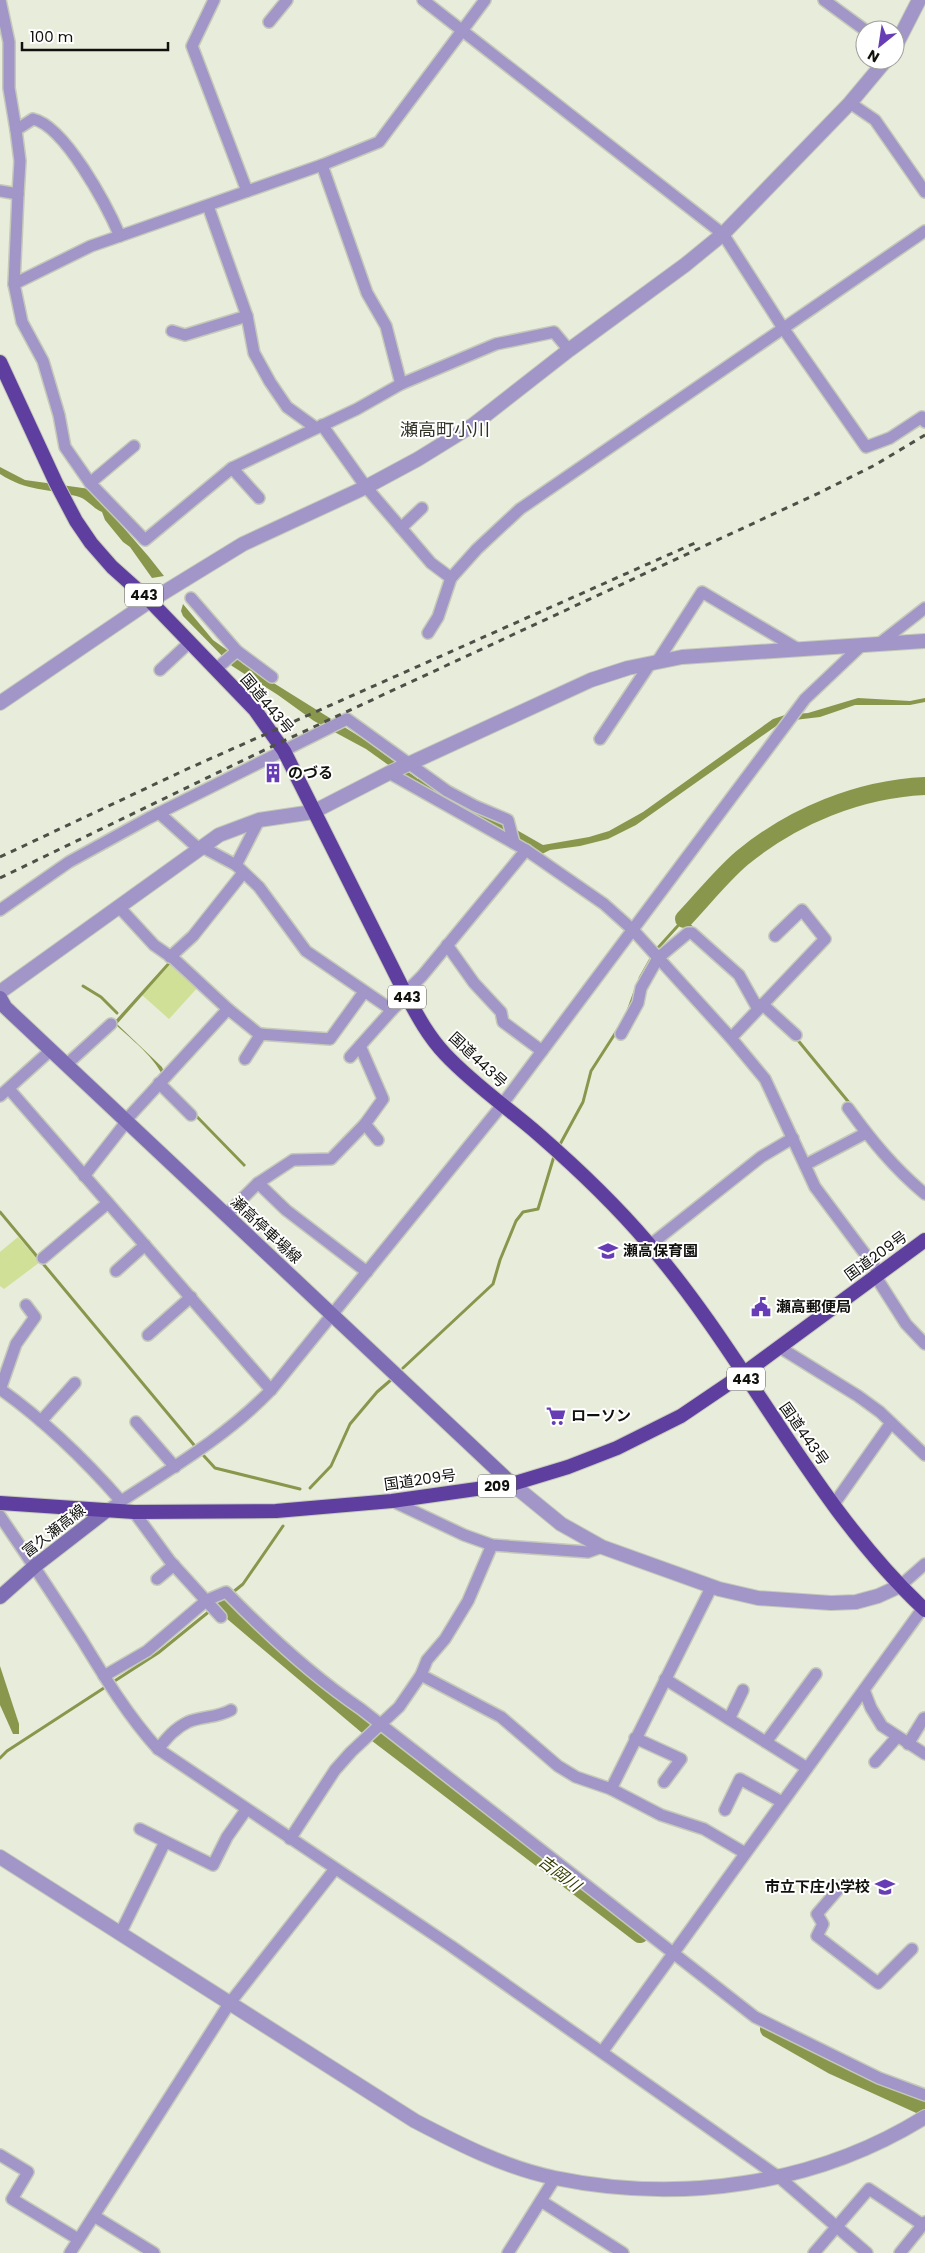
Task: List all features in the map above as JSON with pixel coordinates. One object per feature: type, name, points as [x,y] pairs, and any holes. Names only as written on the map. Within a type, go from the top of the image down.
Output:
[{"type":"highway","name":"国道443号","points":[[0,362],[56,483],[76,521],[112,568],[150,601],[255,710],[284,751],[313,812],[425,1029],[446,1055],[556,1150],[617,1207],[650,1245],[701,1313],[860,1540],[900,1586],[924,1609]]},
{"type":"highway","name":"国道209号","points":[[0,1503],[134,1512],[276,1511],[392,1501],[512,1484],[568,1467],[617,1448],[681,1416],[743,1374],[925,1240]]},
{"type":"main road","name":"瀬高停車場線","points":[[0,998],[51,1050],[512,1484]]},
{"type":"main road","name":"富久瀬高線","points":[[0,1597],[35,1566],[106,1511]]},
{"type":"street","points":[[0,0],[9,42],[9,88],[20,161],[14,284],[22,322],[45,369],[59,414],[65,447],[90,483],[145,540],[232,468],[357,408],[401,384],[496,344],[554,332],[569,350]]},
{"type":"street","points":[[214,0],[192,46],[247,191]]},
{"type":"street","points":[[269,22],[287,0]]},
{"type":"street","points":[[423,0],[464,30],[723,234],[783,328],[866,447],[890,438],[924,418]]},
{"type":"street","points":[[14,284],[91,246],[322,165],[379,142],[485,0]]},
{"type":"street","points":[[824,0],[855,23]]},
{"type":"street","points":[[905,27],[919,0]]},
{"type":"street","points":[[1,701],[150,601],[244,544],[366,487],[418,459],[473,425],[569,350],[685,265],[723,234],[850,103],[878,70]]},
{"type":"street","points":[[850,103],[875,120],[925,192]]},
{"type":"street","points":[[16,130],[33,119],[42,121],[57,134],[74,154],[120,236]]},
{"type":"street","points":[[322,165],[367,293],[386,326],[401,384]]},
{"type":"street","points":[[0,191],[18,194]]},
{"type":"street","points":[[208,206],[247,316],[254,353],[270,382],[287,407],[319,426],[366,487],[431,563],[451,578]]},
{"type":"street","points":[[428,633],[438,617],[451,578],[477,549],[520,509],[925,231]]},
{"type":"street","points":[[172,331],[185,335],[247,316]]},
{"type":"street","points":[[90,483],[134,446]]},
{"type":"street","points":[[232,468],[258,498]]},
{"type":"street","points":[[401,528],[422,508]]},
{"type":"street","points":[[600,739],[702,592],[798,650]]},
{"type":"street","points":[[191,598],[237,651],[272,676]]},
{"type":"street","points":[[880,643],[925,608]]},
{"type":"street","points":[[0,992],[219,835],[259,820],[313,812],[389,773],[591,680],[682,657],[925,641]]},
{"type":"street","points":[[160,670],[190,642]]},
{"type":"street","points":[[106,1511],[175,1467],[248,1414],[271,1390],[502,1104],[805,699],[861,646]]},
{"type":"street","points":[[216,669],[237,651]]},
{"type":"street","points":[[0,910],[69,862],[159,813],[347,719],[447,790],[474,806],[508,820],[514,843]]},
{"type":"street","points":[[389,773],[526,850],[604,904],[633,930],[731,1038],[765,1079],[815,1187],[878,1276],[906,1324],[925,1344]]},
{"type":"street","points":[[159,813],[201,848],[240,869],[259,887],[306,951],[392,1010]]},
{"type":"street","points":[[170,956],[192,936],[240,869],[259,820]]},
{"type":"street","points":[[350,1057],[406,995],[526,850]]},
{"type":"street","points":[[119,907],[139,931],[154,945],[170,956],[228,1009],[261,1034],[330,1039],[364,992]]},
{"type":"street","points":[[731,1038],[825,939],[802,910],[775,936]]},
{"type":"street","points":[[622,1034],[638,1003],[641,988],[658,958],[688,933],[692,934],[739,975],[760,1007],[796,1035]]},
{"type":"street","points":[[447,945],[470,978],[501,1012],[503,1022],[542,1051]]},
{"type":"street","points":[[84,1176],[126,1120],[228,1009]]},
{"type":"street","points":[[67,1064],[111,1024]]},
{"type":"street","points":[[245,1059],[261,1034]]},
{"type":"street","points":[[226,1214],[258,1183],[292,1160],[330,1159],[364,1124],[383,1099],[360,1046]]},
{"type":"street","points":[[51,1050],[4,1093],[84,1176],[271,1390]]},
{"type":"street","points":[[159,1083],[191,1115]]},
{"type":"street","points":[[848,1108],[866,1133],[900,1173],[925,1194]]},
{"type":"street","points":[[364,1124],[378,1140]]},
{"type":"street","points":[[805,1165],[866,1133]]},
{"type":"street","points":[[650,1245],[761,1157],[793,1138]]},
{"type":"street","points":[[258,1183],[286,1210],[367,1272]]},
{"type":"street","points":[[43,1258],[108,1203]]},
{"type":"street","points":[[116,1271],[145,1246]]},
{"type":"street","points":[[148,1335],[191,1298]]},
{"type":"street","points":[[26,1305],[35,1317],[16,1344],[0,1390],[25,1406],[89,1465],[121,1501]]},
{"type":"street","points":[[779,1347],[858,1396],[891,1423],[925,1455]]},
{"type":"street","points":[[41,1422],[74,1383]]},
{"type":"street","points":[[136,1422],[175,1467]]},
{"type":"street","points":[[834,1504],[891,1423]]},
{"type":"street","points":[[512,1484],[561,1524],[602,1547],[712,1586],[758,1598],[831,1603],[856,1602],[900,1586],[925,1564]]},
{"type":"street","points":[[392,1501],[464,1535],[492,1545],[588,1552],[602,1547]]},
{"type":"street","points":[[134,1512],[174,1565],[221,1617]]},
{"type":"street","points":[[0,1516],[35,1566],[138,1727],[158,1749],[246,1810],[451,1946],[780,2178],[867,2253]]},
{"type":"street","points":[[290,1839],[335,1770],[351,1752],[399,1707],[421,1675],[428,1660],[445,1638],[468,1601],[492,1545]]},
{"type":"street","points":[[157,1579],[174,1565]]},
{"type":"street","points":[[611,1789],[712,1586]]},
{"type":"street","points":[[104,1676],[147,1651],[207,1600],[226,1592],[283,1649],[755,2017],[879,2078],[925,2095]]},
{"type":"street","points":[[602,2052],[924,1609]]},
{"type":"street","points":[[766,1742],[816,1674]]},
{"type":"street","points":[[421,1675],[500,1718],[558,1766],[576,1777],[611,1789],[661,1815],[704,1829],[745,1853]]},
{"type":"street","points":[[665,1679],[807,1768]]},
{"type":"street","points":[[729,1719],[743,1690]]},
{"type":"street","points":[[864,1690],[871,1708],[882,1726],[925,1754]]},
{"type":"street","points":[[158,1749],[172,1732],[188,1722],[222,1715],[231,1710]]},
{"type":"street","points":[[908,1744],[924,1718]]},
{"type":"street","points":[[875,1762],[897,1737]]},
{"type":"street","points":[[635,1738],[681,1759],[664,1782]]},
{"type":"street","points":[[725,1810],[740,1779],[782,1802]]},
{"type":"street","points":[[140,1830],[213,1865],[227,1837],[246,1810]]},
{"type":"street","points":[[120,1934],[166,1842]]},
{"type":"street","points":[[0,1858],[415,2122],[463,2146],[511,2165],[555,2178],[652,2190],[702,2189],[780,2178],[876,2144],[925,2117]]},
{"type":"street","points":[[70,2253],[229,2004],[335,1869]]},
{"type":"street","points":[[840,1886],[818,1914],[823,1924],[817,1936],[878,1983],[912,1949]]},
{"type":"street","points":[[0,2155],[28,2172],[12,2199],[78,2239]]},
{"type":"street","points":[[508,2253],[555,2178]]},
{"type":"street","points":[[814,2253],[869,2190],[924,2224],[900,2253]]},
{"type":"street","points":[[541,2201],[623,2253]]},
{"type":"street","points":[[94,2216],[154,2253]]},
{"type":"shaded area","points":[[0,467],[25,480],[90,489],[164,576],[152,578],[130,547],[123,542],[105,520],[102,512],[80,497],[19,484],[0,474]]},
{"type":"shaded area","points":[[183,604],[213,640],[238,658],[243,664],[365,740],[418,779],[421,777],[469,809],[501,824],[503,822],[543,845],[589,837],[609,831],[643,812],[773,719],[785,715],[808,713],[858,698],[910,701],[925,698],[925,702],[910,705],[855,705],[820,717],[786,721],[779,724],[636,825],[608,839],[580,846],[550,850],[542,854],[408,779],[366,749],[314,721],[278,695],[232,666],[183,616],[181,611]]},
{"type":"shaded area","points":[[170,960],[172,962],[117,1024],[162,1067],[170,1087],[246,1165],[244,1167],[167,1088],[164,1078],[153,1061],[115,1024],[115,1021]]},
{"type":"shaded area","points":[[172,962],[198,987],[169,1019],[142,995]]},
{"type":"shaded area","points":[[18,1237],[40,1262],[4,1289],[0,1286],[0,1252]]},
{"type":"shaded area","points":[[0,1666],[19,1724],[19,1734],[13,1734],[0,1705]]},
{"type":"waterway","points":[[684,919],[734,865],[783,829],[828,807],[852,799],[900,788],[925,786]]},
{"type":"waterway","points":[[656,950],[684,919],[694,930]]},
{"type":"waterway","points":[[640,978],[653,955]]},
{"type":"waterway","points":[[83,986],[101,997],[117,1013]]},
{"type":"waterway","points":[[628,1011],[637,986]]},
{"type":"waterway","points":[[558,1148],[583,1102],[591,1071],[618,1029]]},
{"type":"waterway","points":[[796,1038],[851,1105]]},
{"type":"waterway","points":[[403,1368],[493,1284],[500,1260],[516,1221],[523,1212],[538,1209],[555,1153]]},
{"type":"waterway","points":[[0,1212],[194,1445]]},
{"type":"waterway","points":[[310,1488],[331,1466],[350,1424],[377,1392],[392,1379]]},
{"type":"waterway","points":[[204,1456],[215,1468],[300,1489]]},
{"type":"waterway","points":[[113,1682],[158,1653],[243,1584],[283,1526]]},
{"type":"waterway","name":"吉岡川","points":[[221,1602],[370,1728],[640,1934]]},
{"type":"waterway","points":[[0,1758],[7,1751],[107,1686]]},
{"type":"waterway","name":"吉岡川","points":[[769,2029],[832,2065],[925,2107]]},
{"type":"railway","points":[[0,878],[279,743],[821,492],[875,465],[925,435]]},
{"type":"railway","points":[[0,857],[185,770],[695,543]]},
{"type":"place","name":"のづる","points":[[273,773]]},
{"type":"place","name":"瀬高保育園","points":[[608,1251]]},
{"type":"place","name":"瀬高郵便局","points":[[761,1307]]},
{"type":"place","name":"ローソン","points":[[556,1416]]},
{"type":"place","name":"市立下庄小学校","points":[[885,1887]]},
{"type":"district","name":"瀬高町小川","points":[[445,430]]}]
